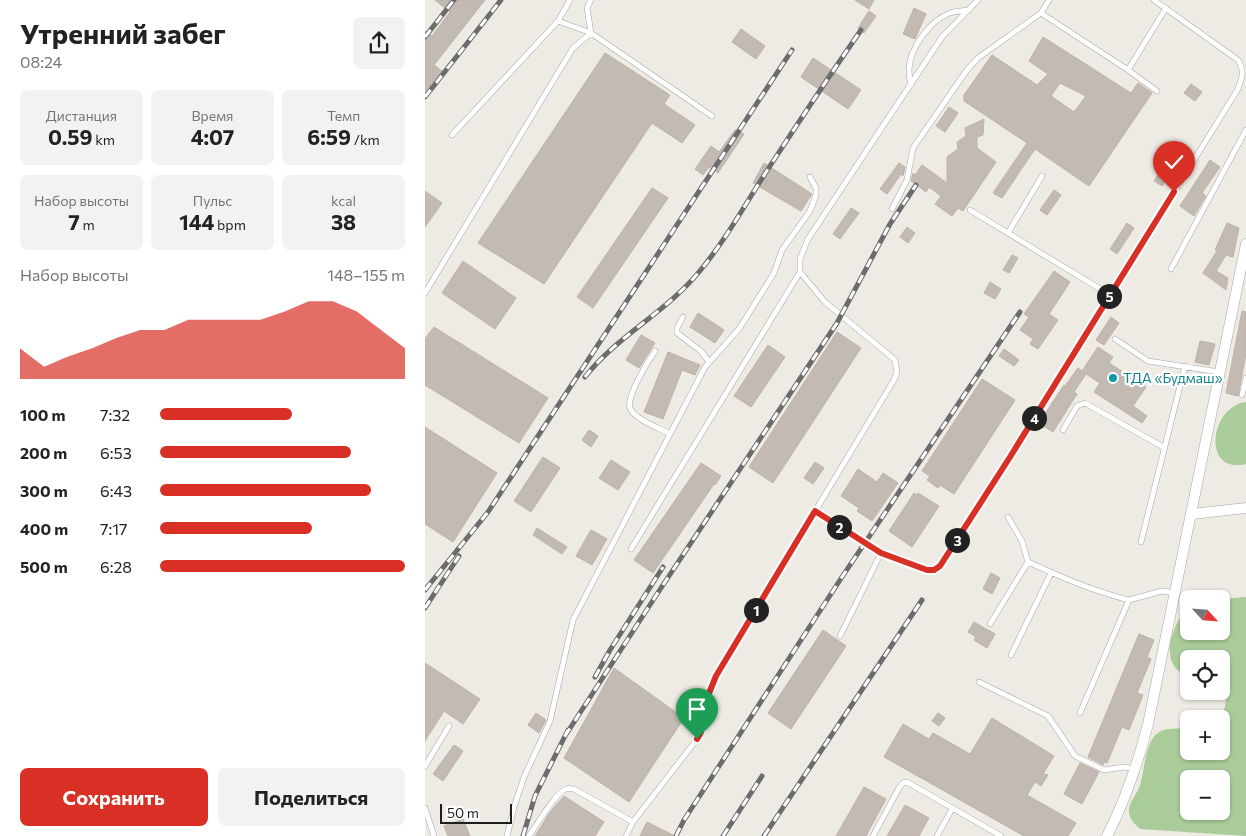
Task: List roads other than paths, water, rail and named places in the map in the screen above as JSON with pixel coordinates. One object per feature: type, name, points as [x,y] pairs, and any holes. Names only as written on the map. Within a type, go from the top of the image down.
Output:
[{"type":"street","points":[[1107,836],[1119,811],[1142,749],[1148,724],[1246,244]]},
{"type":"street","points":[[1192,514],[1246,508]]},
{"type":"lane","points":[[452,135],[558,21],[570,0]]},
{"type":"lane","points":[[591,0],[587,8],[591,33]]},
{"type":"lane","points":[[631,549],[800,272],[800,259],[808,239],[942,37],[978,0]]},
{"type":"lane","points":[[892,209],[907,180],[913,148],[967,70],[978,58],[1041,13],[1049,0]]},
{"type":"lane","points":[[815,511],[881,553],[927,570],[934,570],[940,566],[1110,295],[1237,89],[1242,77],[1242,68],[1238,60],[1154,0]]},
{"type":"lane","points":[[1128,70],[1165,8]]},
{"type":"lane","points":[[911,85],[909,67],[913,53],[931,24],[951,12],[970,10]]},
{"type":"lane","points":[[1041,13],[1157,91]]},
{"type":"lane","points":[[558,21],[591,33],[712,116]]},
{"type":"lane","points":[[425,293],[573,48],[591,33]]},
{"type":"lane","points":[[1171,269],[1246,130]]},
{"type":"lane","points":[[1008,233],[1042,176]]},
{"type":"lane","points":[[507,836],[524,777],[550,721],[573,620],[705,367],[739,329],[774,273],[782,250],[810,211],[816,195],[816,188],[811,177]]},
{"type":"lane","points":[[970,210],[1110,295]]},
{"type":"lane","points":[[626,836],[633,822],[697,739],[701,732],[703,708],[716,676],[894,380],[897,366],[895,360],[825,302],[800,272]]},
{"type":"lane","points":[[683,317],[677,332],[701,351],[709,362]]},
{"type":"lane","points":[[1115,339],[1149,361],[1219,372]]},
{"type":"lane","points":[[655,351],[640,377],[630,402],[631,408],[644,421],[670,434]]},
{"type":"lane","points":[[1141,542],[1185,366]]},
{"type":"lane","points":[[1242,395],[1245,389],[1246,378]]},
{"type":"lane","points":[[1063,430],[1077,406],[1085,403],[1165,448]]},
{"type":"lane","points":[[990,624],[1028,562],[1022,540],[1008,517]]},
{"type":"lane","points":[[840,636],[881,553]]},
{"type":"lane","points":[[1028,562],[1093,590],[1129,600],[1162,591],[1175,593]]},
{"type":"lane","points":[[1011,655],[1051,572]]},
{"type":"lane","points":[[1080,713],[1129,600]]},
{"type":"lane","points":[[979,682],[1048,716],[1075,756],[1104,770],[1124,767],[1134,769]]},
{"type":"lane","points":[[425,766],[449,726]]},
{"type":"lane","points":[[873,836],[903,783],[907,782],[1001,836]]},
{"type":"lane","points":[[529,836],[551,803],[567,788],[574,789],[633,822]]},
{"type":"lane","points":[[425,808],[434,836]]},
{"type":"lane","points":[[937,836],[952,809]]},
{"type":"railway","points":[[425,37],[454,0]]},
{"type":"railway","points":[[425,97],[501,0]]},
{"type":"railway","points":[[585,377],[612,349],[686,287],[709,260],[861,30]]},
{"type":"railway","points":[[425,590],[488,512],[792,50]]},
{"type":"railway","points":[[565,736],[837,323],[890,224],[916,185]]},
{"type":"railway","points":[[676,836],[684,820],[842,577],[1020,312]]},
{"type":"railway","points":[[425,608],[459,556]]},
{"type":"railway","points":[[595,677],[663,567]]},
{"type":"railway","points":[[764,836],[922,600]]},
{"type":"railway","points":[[523,836],[535,796],[568,730]]},
{"type":"railway","points":[[723,836],[762,776]]},
{"type":"place","name":"ТДА «Будмаш»","points":[[1113,378]]}]
